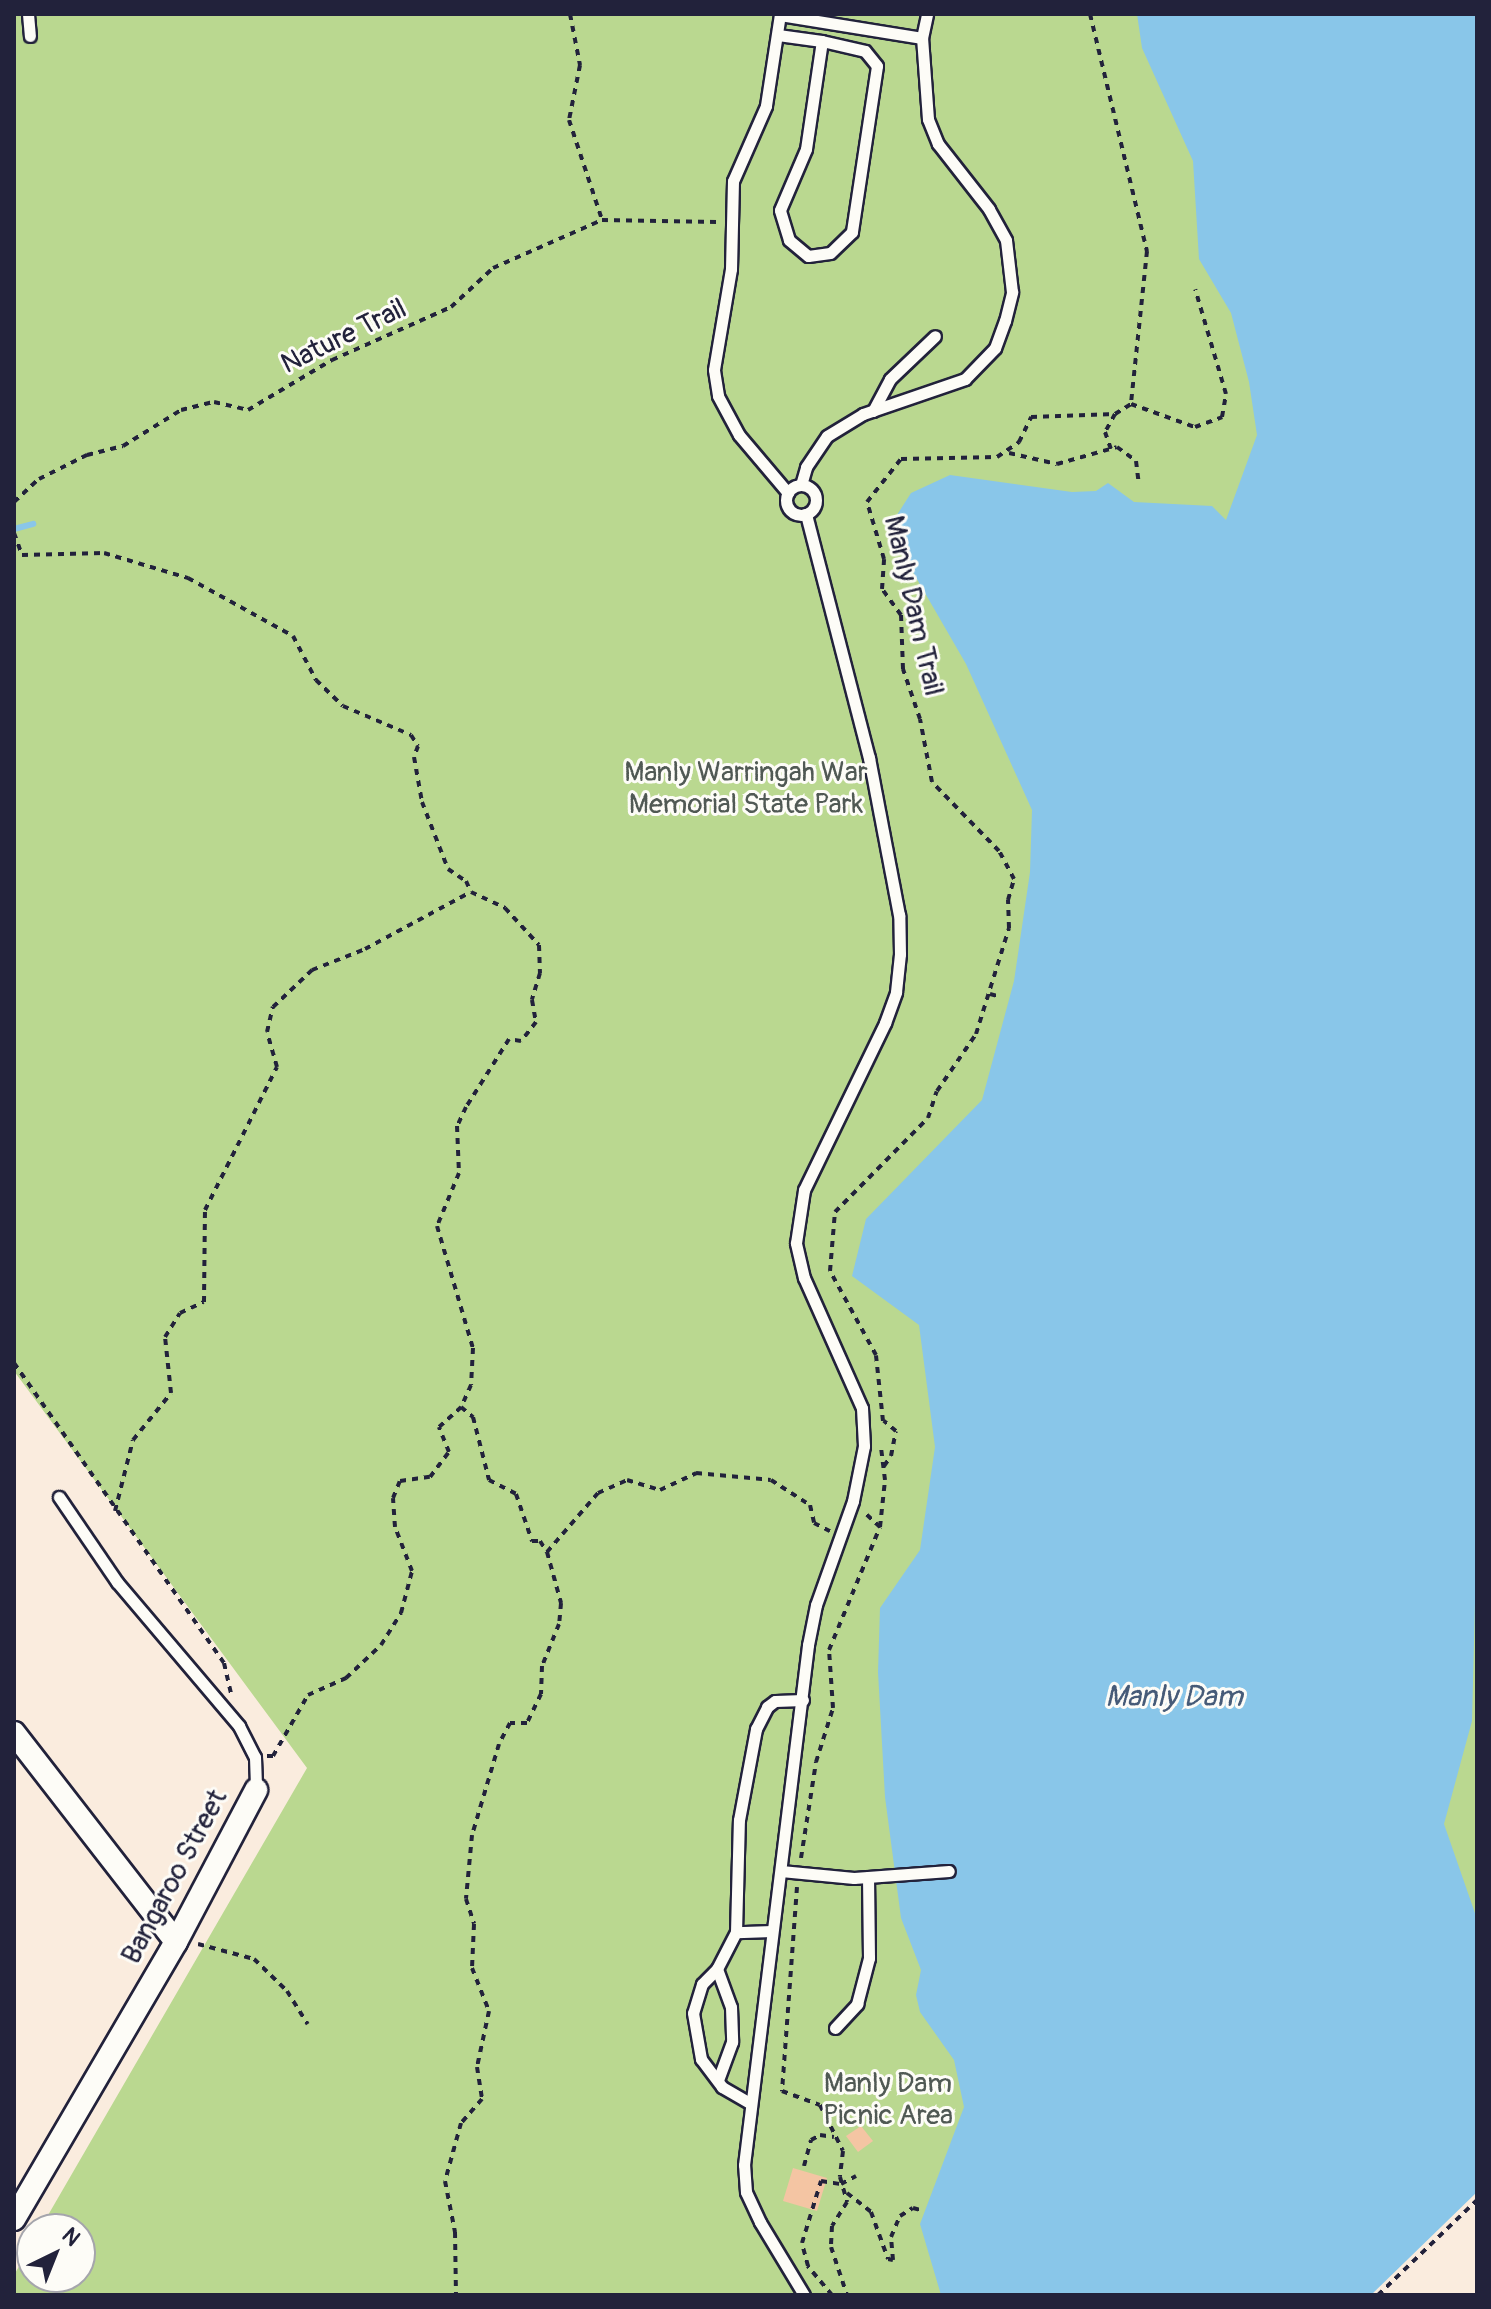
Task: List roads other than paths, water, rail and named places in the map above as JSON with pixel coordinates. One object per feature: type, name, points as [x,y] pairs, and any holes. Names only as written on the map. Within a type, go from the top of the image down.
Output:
[{"type":"street","points":[[14,1733],[176,1942]]},
{"type":"street","name":"Bangaroo Street","points":[[14,2219],[176,1942],[256,1790]]},
{"type":"lane","points":[[28,14],[30,36]]},
{"type":"lane","points":[[806,514],[789,508],[788,493],[760,463],[718,396],[714,370],[731,269],[733,181],[766,106],[780,14],[922,38]]},
{"type":"lane","points":[[788,493],[801,485],[806,467],[827,436],[873,411],[939,392],[982,366],[995,348],[1012,292],[1006,240],[989,209],[938,144],[928,119],[922,38],[927,14]]},
{"type":"lane","points":[[778,35],[822,41],[865,51],[877,66],[852,232],[830,253],[808,256],[789,240],[780,210],[806,149],[822,41]]},
{"type":"lane","points":[[873,411],[890,379],[935,336]]},
{"type":"lane","points":[[801,485],[816,498],[806,514],[869,758],[899,915],[896,992],[804,1190],[796,1243],[804,1278],[862,1408],[864,1446],[853,1501],[816,1605],[750,2103],[746,2192],[804,2295]]},
{"type":"lane","name":"Bangaroo Street","points":[[59,1497],[117,1582],[239,1726],[255,1757],[256,1790]]},
{"type":"lane","points":[[750,2103],[718,2080],[701,2059],[693,2013],[702,1984],[717,1969],[736,1932],[739,1820],[756,1729],[775,1701],[803,1700]]},
{"type":"lane","points":[[781,1871],[868,1877],[949,1871]]},
{"type":"lane","points":[[835,2028],[857,2004],[869,1958],[868,1877]]},
{"type":"lane","points":[[736,1932],[772,1931]]},
{"type":"lane","points":[[717,1969],[731,2007],[732,2042],[718,2080]]},
{"type":"water","name":"Manly Dam","points":[[1137,14],[1477,14],[1477,1524],[1472,1721],[1444,1824],[1477,1919],[1477,2192],[1371,2295],[941,2295],[920,2224],[964,2107],[954,2060],[920,2012],[916,1995],[921,1970],[901,1918],[885,1797],[878,1672],[880,1608],[920,1550],[935,1447],[919,1325],[852,1276],[866,1219],[982,1100],[1014,981],[1030,872],[1032,810],[966,664],[888,529],[911,493],[950,475],[1072,492],[1096,491],[1108,483],[1134,502],[1212,506],[1226,520],[1257,435],[1249,382],[1231,313],[1199,259],[1193,161],[1142,48]]},
{"type":"waterway","points":[[14,529],[33,524]]},
{"type":"park label","name":"Manly Warringah War Memorial State Park","points":[[746,789]]},
{"type":"park label","name":"Manly Dam Picnic Area","points":[[888,2100]]}]
